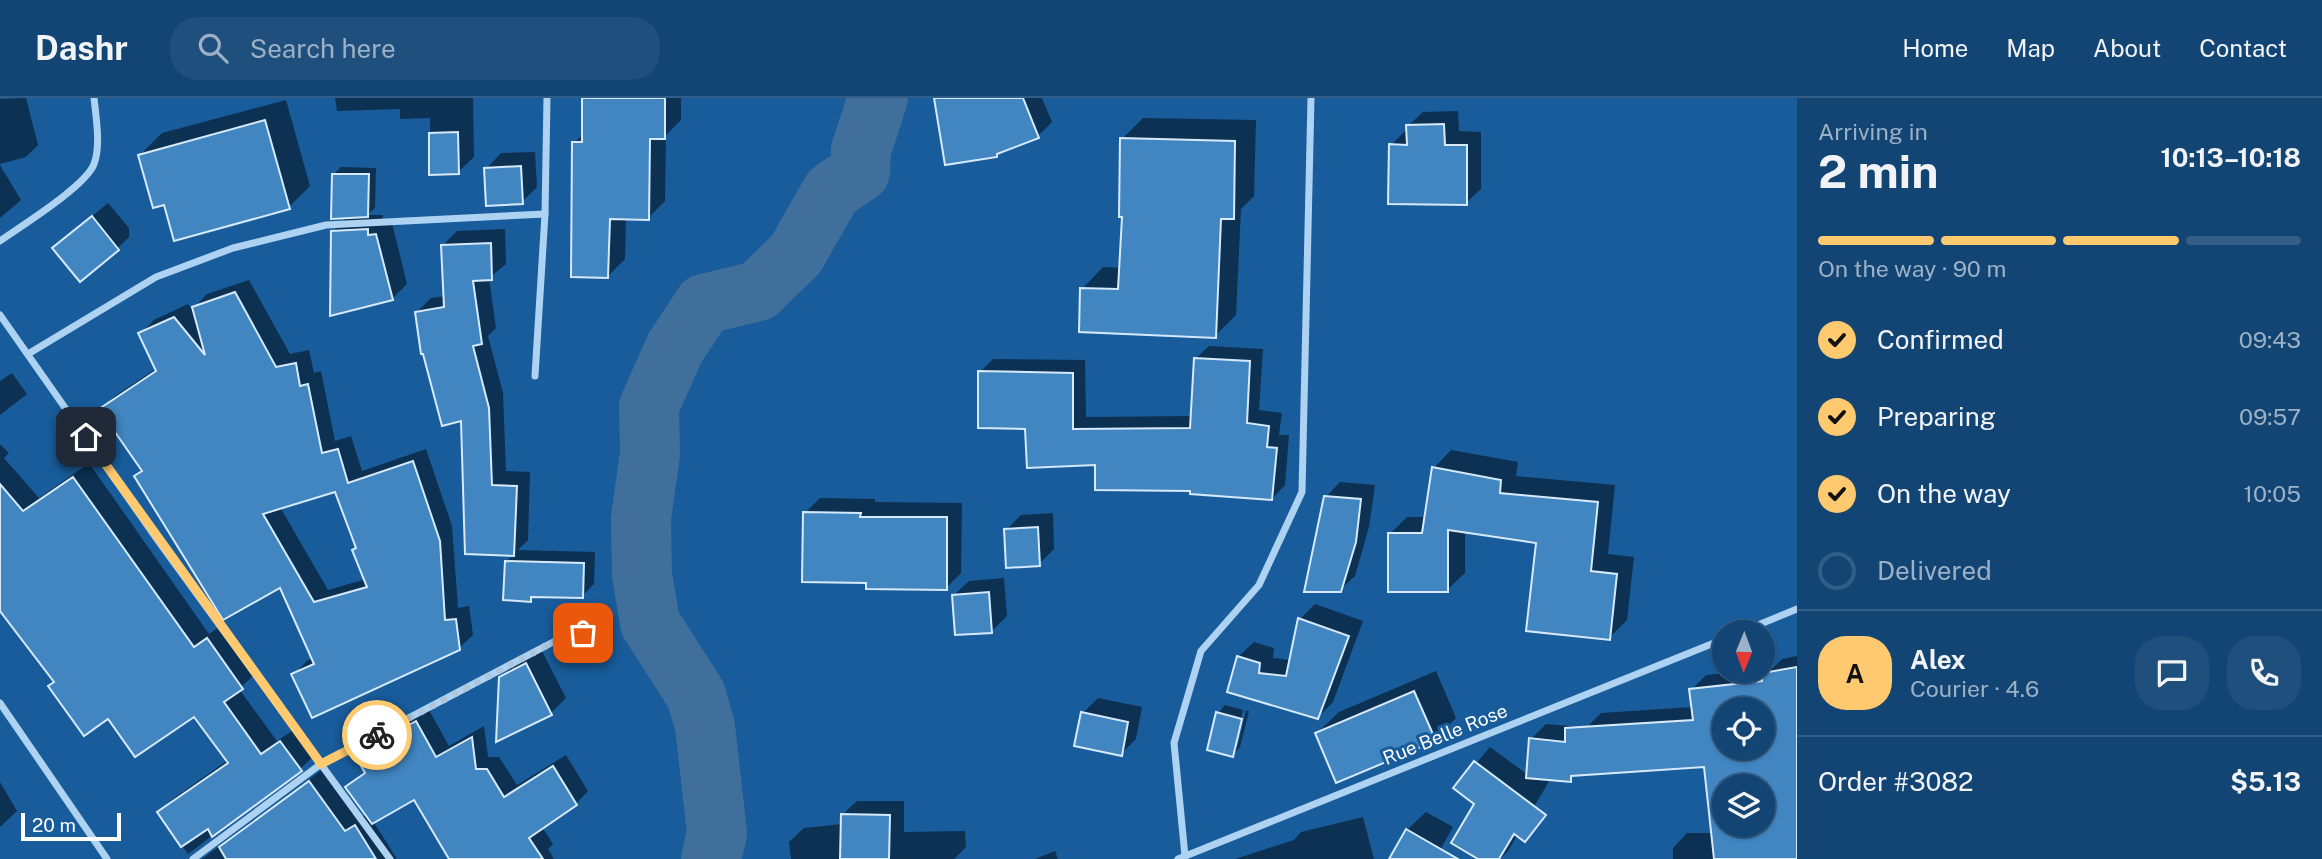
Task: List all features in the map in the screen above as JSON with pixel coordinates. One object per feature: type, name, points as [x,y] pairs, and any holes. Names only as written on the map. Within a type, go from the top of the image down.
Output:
[{"type":"street","points":[[0,241],[69,193],[94,166],[98,128],[94,98]]},
{"type":"street","points":[[535,376],[545,214],[547,98]]},
{"type":"street","points":[[1182,858],[1174,743],[1201,651],[1259,585],[1302,492],[1311,98]]},
{"type":"street","points":[[28,354],[156,277],[233,248],[326,225],[545,214]]},
{"type":"street","points":[[0,315],[159,542],[390,859]]},
{"type":"street","points":[[1770,620],[1797,609]]},
{"type":"street","points":[[193,859],[321,764],[557,640],[609,626]]},
{"type":"street","name":"Rue Belle Rose","points":[[1182,858],[1712,644]]},
{"type":"street","points":[[0,703],[107,859]]},
{"type":"building","points":[[582,98],[665,98],[665,139],[650,139],[649,220],[610,219],[608,278],[571,277],[572,142],[582,142]]},
{"type":"building","points":[[934,98],[1023,98],[1039,138],[997,154],[997,157],[945,165]]},
{"type":"building","points":[[265,120],[290,209],[174,241],[164,205],[153,208],[138,155]]},
{"type":"building","points":[[1444,124],[1445,145],[1467,145],[1467,205],[1388,204],[1389,144],[1407,145],[1406,125]]},
{"type":"building","points":[[458,132],[459,174],[429,175],[429,133]]},
{"type":"building","points":[[1120,138],[1235,141],[1234,219],[1221,219],[1216,338],[1079,332],[1080,288],[1118,289],[1122,217],[1119,217]]},
{"type":"building","points":[[521,166],[523,204],[486,206],[484,168]]},
{"type":"building","points":[[332,174],[369,174],[368,217],[331,219]]},
{"type":"building","points":[[92,216],[119,250],[80,282],[52,248]]},
{"type":"building","points":[[368,229],[368,235],[376,234],[393,300],[330,316],[331,231]]},
{"type":"building","points":[[491,243],[492,280],[473,281],[482,344],[473,346],[489,408],[492,485],[517,486],[514,556],[465,554],[461,421],[442,426],[421,354],[415,312],[444,307],[441,245]]},
{"type":"building","points":[[235,292],[276,367],[296,363],[300,386],[308,384],[322,453],[338,449],[348,483],[413,461],[440,541],[445,620],[456,619],[460,650],[312,718],[291,674],[314,664],[280,588],[223,620],[134,476],[142,471],[99,409],[156,371],[138,333],[174,317],[205,355],[192,307]],"holes":[[[335,492],[356,548],[352,550],[367,587],[314,602],[263,514]]]},
{"type":"building","points":[[1194,358],[1250,361],[1247,423],[1269,426],[1267,447],[1277,448],[1272,500],[1190,494],[1190,491],[1095,490],[1095,465],[1027,468],[1025,429],[978,428],[978,371],[1073,373],[1073,429],[1190,428]]},
{"type":"building","points":[[1432,467],[1501,480],[1500,493],[1598,502],[1591,571],[1617,574],[1610,640],[1526,631],[1536,543],[1448,530],[1448,592],[1388,592],[1388,533],[1422,533]]},
{"type":"building","points":[[73,477],[194,647],[207,638],[243,689],[224,702],[261,754],[280,741],[302,771],[212,837],[208,829],[181,847],[157,812],[228,763],[194,717],[135,757],[108,719],[84,736],[48,686],[54,682],[0,611],[0,484],[23,511]]},
{"type":"building","points":[[1324,496],[1361,499],[1356,542],[1341,592],[1304,592]]},
{"type":"building","points":[[803,512],[861,513],[860,517],[947,517],[947,590],[866,589],[866,583],[802,582]]},
{"type":"building","points":[[1038,527],[1040,566],[1006,568],[1004,529]]},
{"type":"building","points":[[505,561],[584,563],[583,598],[531,597],[531,602],[503,600]]},
{"type":"building","points":[[989,592],[992,633],[955,635],[952,595]]},
{"type":"building","points":[[1298,618],[1349,636],[1318,719],[1227,692],[1237,656],[1260,663],[1259,673],[1286,676]]},
{"type":"building","points":[[526,663],[552,715],[496,742],[499,677]]},
{"type":"building","points":[[1797,667],[1797,859],[1714,859],[1704,767],[1571,776],[1571,782],[1526,778],[1529,738],[1565,742],[1565,728],[1693,720],[1689,689],[1744,683],[1775,683],[1775,671]]},
{"type":"building","points":[[1414,691],[1436,741],[1336,783],[1315,733]]},
{"type":"building","points":[[1081,712],[1128,722],[1122,756],[1074,746]]},
{"type":"building","points":[[1216,712],[1242,719],[1233,757],[1207,750]]},
{"type":"building","points":[[416,721],[436,757],[472,737],[476,769],[487,769],[504,797],[553,766],[577,805],[529,838],[543,859],[449,859],[414,800],[372,824],[345,787],[365,773],[355,755]]},
{"type":"building","points":[[1474,761],[1546,815],[1525,842],[1514,834],[1499,859],[1478,859],[1451,843],[1474,804],[1453,788]]},
{"type":"building","points":[[309,781],[345,831],[355,825],[376,859],[226,859],[219,847]]},
{"type":"building","points":[[841,814],[890,815],[889,859],[840,859]]},
{"type":"building","points":[[1406,829],[1458,859],[1389,859]]},
{"type":"waterway","points":[[711,859],[717,833],[705,726],[696,695],[650,623],[642,575],[641,518],[650,454],[649,406],[675,348],[704,304],[758,291],[796,254],[832,191],[860,172],[861,150],[878,98]]},
{"type":"way so far","points":[[377,735],[557,640],[583,633]]},
{"type":"route","points":[[86,437],[321,764],[377,735]]}]
